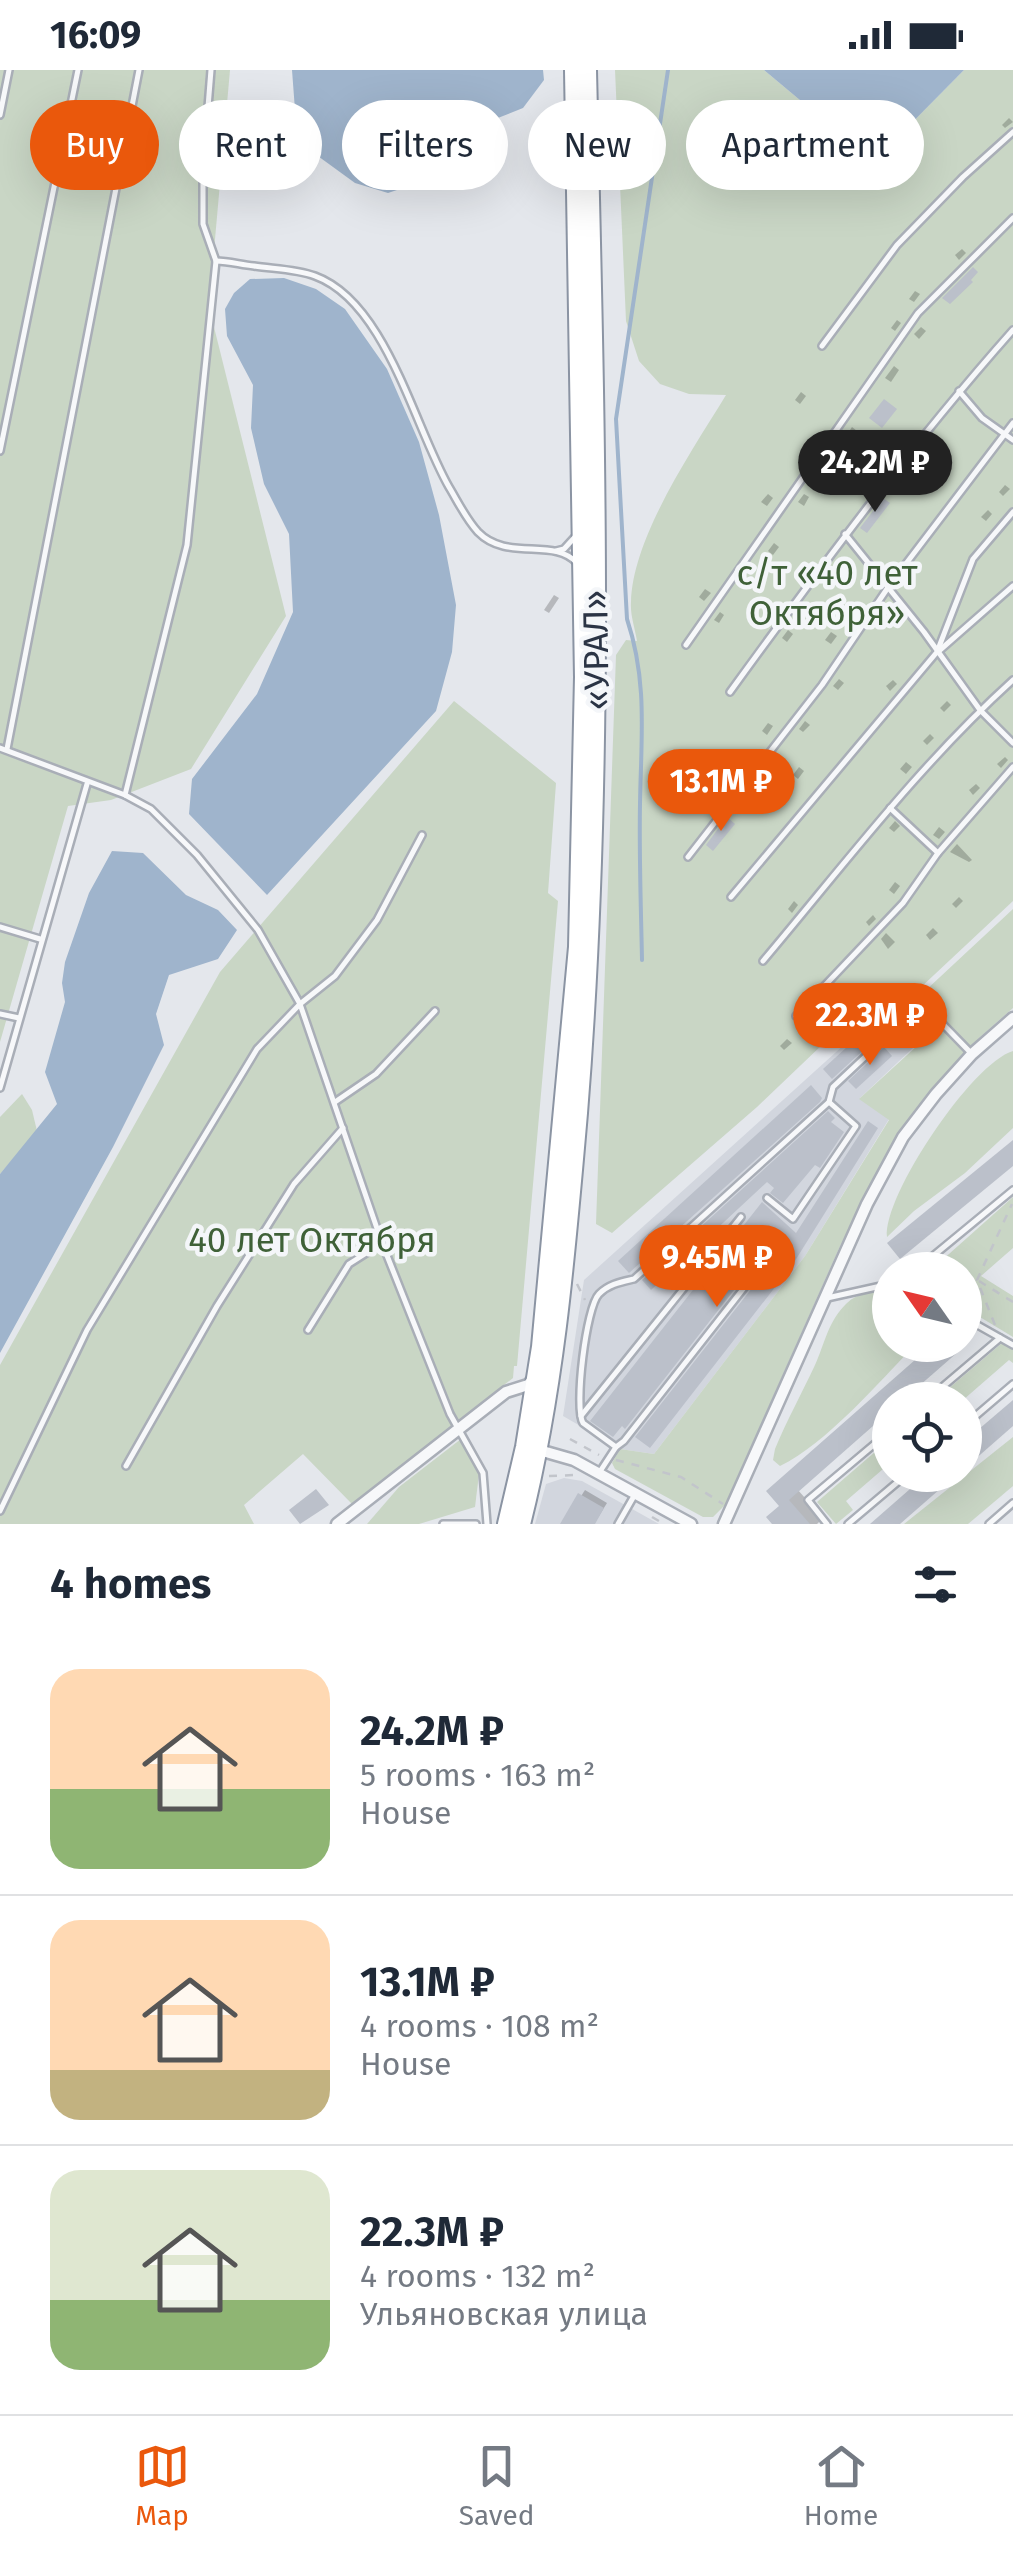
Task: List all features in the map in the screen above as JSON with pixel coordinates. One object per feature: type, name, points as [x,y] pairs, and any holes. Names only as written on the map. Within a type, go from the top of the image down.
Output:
[{"type":"highway","name":"«УРАЛ»","points":[[548,1348],[578,948],[583,795],[574,70]]},
{"type":"highway","name":"«УРАЛ»","points":[[548,1348],[588,986],[596,794],[587,70]]},
{"type":"highway","points":[[507,1524],[532,1448],[532,1406],[538,1372],[548,1348]]},
{"type":"highway","points":[[521,1524],[548,1348]]},
{"type":"street","points":[[724,1524],[867,1204],[903,1137],[972,1054],[1013,1018]]},
{"type":"street","points":[[338,1524],[460,1428],[514,1389],[528,1385],[538,1372]]},
{"type":"street","points":[[514,1389],[528,1394],[532,1406]]},
{"type":"street","points":[[532,1448],[565,1456],[691,1524]]},
{"type":"lane","points":[[0,115],[9,70]]},
{"type":"lane","points":[[0,452],[78,70]]},
{"type":"lane","points":[[139,70],[4,749],[150,809],[196,855],[258,930],[300,1004],[382,1243],[450,1414],[483,1473],[486,1524]]},
{"type":"lane","points":[[125,796],[188,545],[216,261],[203,224],[211,70]]},
{"type":"lane","points":[[822,346],[897,245],[1013,132]]},
{"type":"lane","points":[[686,645],[918,314],[1013,218]]},
{"type":"lane","points":[[216,261],[318,276],[347,296],[366,318],[436,465],[475,530],[501,547],[572,557],[582,576]]},
{"type":"lane","points":[[730,692],[845,534],[1013,330]]},
{"type":"lane","points":[[959,391],[982,418],[1013,440]]},
{"type":"lane","points":[[688,857],[822,685],[889,586],[1013,423]]},
{"type":"lane","points":[[937,652],[972,559],[1013,512]]},
{"type":"lane","points":[[554,552],[571,543],[581,521]]},
{"type":"lane","points":[[845,534],[889,586],[980,710],[1013,743]]},
{"type":"lane","points":[[731,897],[937,652],[1013,586]]},
{"type":"lane","points":[[763,961],[890,808],[980,710],[1013,680]]},
{"type":"lane","points":[[796,1016],[903,902],[938,853],[1013,767]]},
{"type":"lane","points":[[0,1088],[87,784]]},
{"type":"lane","points":[[890,808],[938,853]]},
{"type":"lane","points":[[0,1511],[87,1330],[258,1049],[300,1004],[334,976],[378,920],[422,835]]},
{"type":"lane","points":[[0,927],[41,939]]},
{"type":"lane","points":[[334,1102],[376,1074],[435,1011]]},
{"type":"lane","points":[[0,1014],[19,1018]]},
{"type":"lane","points":[[579,1418],[590,1310],[596,1296],[614,1282],[634,1280],[829,1102],[833,1087],[900,1024],[934,1016],[972,1054]]},
{"type":"lane","points":[[768,1198],[793,1219],[856,1126],[829,1102]]},
{"type":"lane","points":[[126,1466],[217,1306],[294,1184],[344,1128]]},
{"type":"lane","points":[[938,1252],[1013,1190]]},
{"type":"lane","points":[[579,1418],[742,1218]]},
{"type":"lane","points":[[308,1330],[349,1264],[382,1243]]},
{"type":"lane","points":[[599,1473],[776,1247]]},
{"type":"lane","points":[[826,1298],[872,1288]]},
{"type":"lane","points":[[982,1328],[1013,1344]]},
{"type":"lane","points":[[947,1382],[1000,1338]]},
{"type":"lane","points":[[982,1410],[1013,1384]]},
{"type":"lane","points":[[579,1418],[616,1447]]},
{"type":"lane","points":[[828,1524],[808,1500],[872,1446]]},
{"type":"lane","points":[[848,1524],[886,1492]]},
{"type":"lane","points":[[618,1524],[636,1494]]},
{"type":"lane","points":[[989,1524],[1013,1503]]},
{"type":"lane","points":[[443,1524],[476,1524]]},
{"type":"path","points":[[982,1271],[1013,1203]]},
{"type":"path","points":[[982,1283],[1013,1302]]},
{"type":"path","points":[[982,1291],[1000,1338]]},
{"type":"path","points":[[570,1439],[608,1458],[681,1477],[732,1510]]},
{"type":"shaded area","points":[[877,1015],[915,1046],[860,1098],[889,1119],[805,1256],[654,1454],[620,1449],[563,1416],[584,1280]]},
{"type":"shaded area","points":[[564,1478],[582,1481],[659,1524],[535,1524],[546,1484]]},
{"type":"green space","points":[[0,70],[230,70],[227,100],[179,100],[179,190],[219,190],[209,307],[286,616],[191,769],[111,800],[68,806],[0,1042]]},
{"type":"green space","name":"с/т «40 лет Октября»","points":[[615,70],[764,70],[800,100],[686,100],[686,190],[924,190],[924,111],[964,70],[1013,70],[1013,901],[887,1019],[867,1002],[757,1107],[612,1233],[596,1224],[616,655],[626,640],[637,641],[631,607],[634,576],[653,522],[726,395],[689,394],[660,384],[639,361],[626,321],[620,190],[666,190],[666,100],[616,100]]},
{"type":"green space","name":"40 лет Октября","points":[[454,701],[556,783],[548,893],[558,901],[513,1378],[352,1504],[303,1454],[244,1505],[254,1524],[0,1524],[0,1365],[220,972]]},
{"type":"green space","points":[[1013,909],[1013,1008],[979,1038],[903,1129],[841,1244],[725,1505],[713,1517],[703,1517],[615,1469],[612,1463],[620,1449],[654,1454],[805,1256],[889,1120],[859,1099],[918,1045],[896,1018]]},
{"type":"green space","points":[[1013,1051],[1013,1128],[887,1237],[899,1192],[933,1133],[975,1079]]},
{"type":"green space","points":[[22,1094],[32,1110],[37,1131],[0,1174],[0,1117]]},
{"type":"green space","points":[[1013,1197],[1013,1248],[982,1275],[982,1252],[951,1252]]},
{"type":"green space","points":[[982,1277],[1013,1296],[1013,1337],[982,1318]]},
{"type":"green space","points":[[872,1292],[872,1362],[899,1362],[880,1382],[872,1382],[872,1391],[833,1428],[780,1466],[773,1460],[775,1449],[835,1317],[847,1303]]},
{"type":"green space","points":[[1002,1343],[1013,1349],[1013,1363],[1009,1360],[982,1383],[956,1382],[982,1362]]},
{"type":"green space","points":[[1013,1437],[1013,1486],[968,1524],[904,1524],[944,1492],[982,1492],[982,1462]]},
{"type":"green space","points":[[461,1439],[479,1474],[475,1507],[419,1524],[367,1524],[399,1487]]},
{"type":"green space","points":[[872,1455],[872,1479],[846,1501],[853,1510],[836,1524],[817,1502]]},
{"type":"water","points":[[292,70],[543,70],[544,80],[523,108],[508,114],[508,100],[342,100],[342,174],[322,159],[322,100],[294,100]]},
{"type":"water","points":[[764,70],[964,70],[924,111],[924,100],[800,100]]},
{"type":"water","points":[[284,278],[316,289],[345,309],[387,369],[419,442],[439,515],[456,605],[452,652],[436,711],[267,895],[189,814],[192,779],[257,694],[293,612],[289,534],[264,484],[251,428],[253,385],[227,336],[225,309],[234,293],[250,279]]},
{"type":"water","points":[[112,851],[143,853],[186,895],[218,910],[237,930],[218,959],[169,975],[156,1014],[164,1045],[0,1353],[0,1174],[57,1104],[45,1072],[65,1002],[65,962],[89,893]]},
{"type":"building","points":[[973,267],[978,272],[973,282],[950,304],[942,298]]},
{"type":"building","points":[[884,399],[897,409],[882,428],[869,418]]},
{"type":"building","points":[[883,498],[890,503],[867,533],[860,528]]},
{"type":"building","points":[[727,817],[735,824],[713,851],[706,845]]},
{"type":"building","points":[[873,1023],[882,1033],[832,1079],[823,1069]]},
{"type":"building","points":[[884,1047],[892,1056],[856,1089],[848,1081]]},
{"type":"building","points":[[811,1085],[822,1098],[820,1102],[629,1273],[618,1261]]},
{"type":"building","points":[[828,1111],[835,1118],[831,1122],[844,1132],[820,1168],[815,1165],[783,1203],[770,1193],[774,1188],[767,1182],[651,1290],[642,1280]]},
{"type":"building","points":[[868,1121],[878,1128],[793,1264],[650,1448],[635,1437],[781,1251],[779,1242],[771,1243],[625,1429],[622,1426],[613,1437],[590,1421],[762,1202],[796,1233]]},
{"type":"building","points":[[1013,1140],[1013,1166],[909,1252],[894,1252],[887,1243]]},
{"type":"building","points":[[913,1362],[947,1362],[924,1382],[890,1382]]},
{"type":"building","points":[[872,1398],[872,1427],[789,1500],[810,1524],[772,1524],[766,1517],[779,1506],[766,1491]]},
{"type":"building","points":[[1013,1400],[1013,1426],[982,1453],[982,1426]]},
{"type":"building","points":[[316,1489],[329,1505],[300,1524],[289,1510]]},
{"type":"building","points":[[907,1492],[937,1492],[900,1524],[870,1524]]},
{"type":"building","points":[[578,1493],[604,1508],[595,1524],[560,1524]]},
{"type":"waterway","points":[[642,960],[642,710],[638,665],[627,619],[616,419],[668,70]]}]
